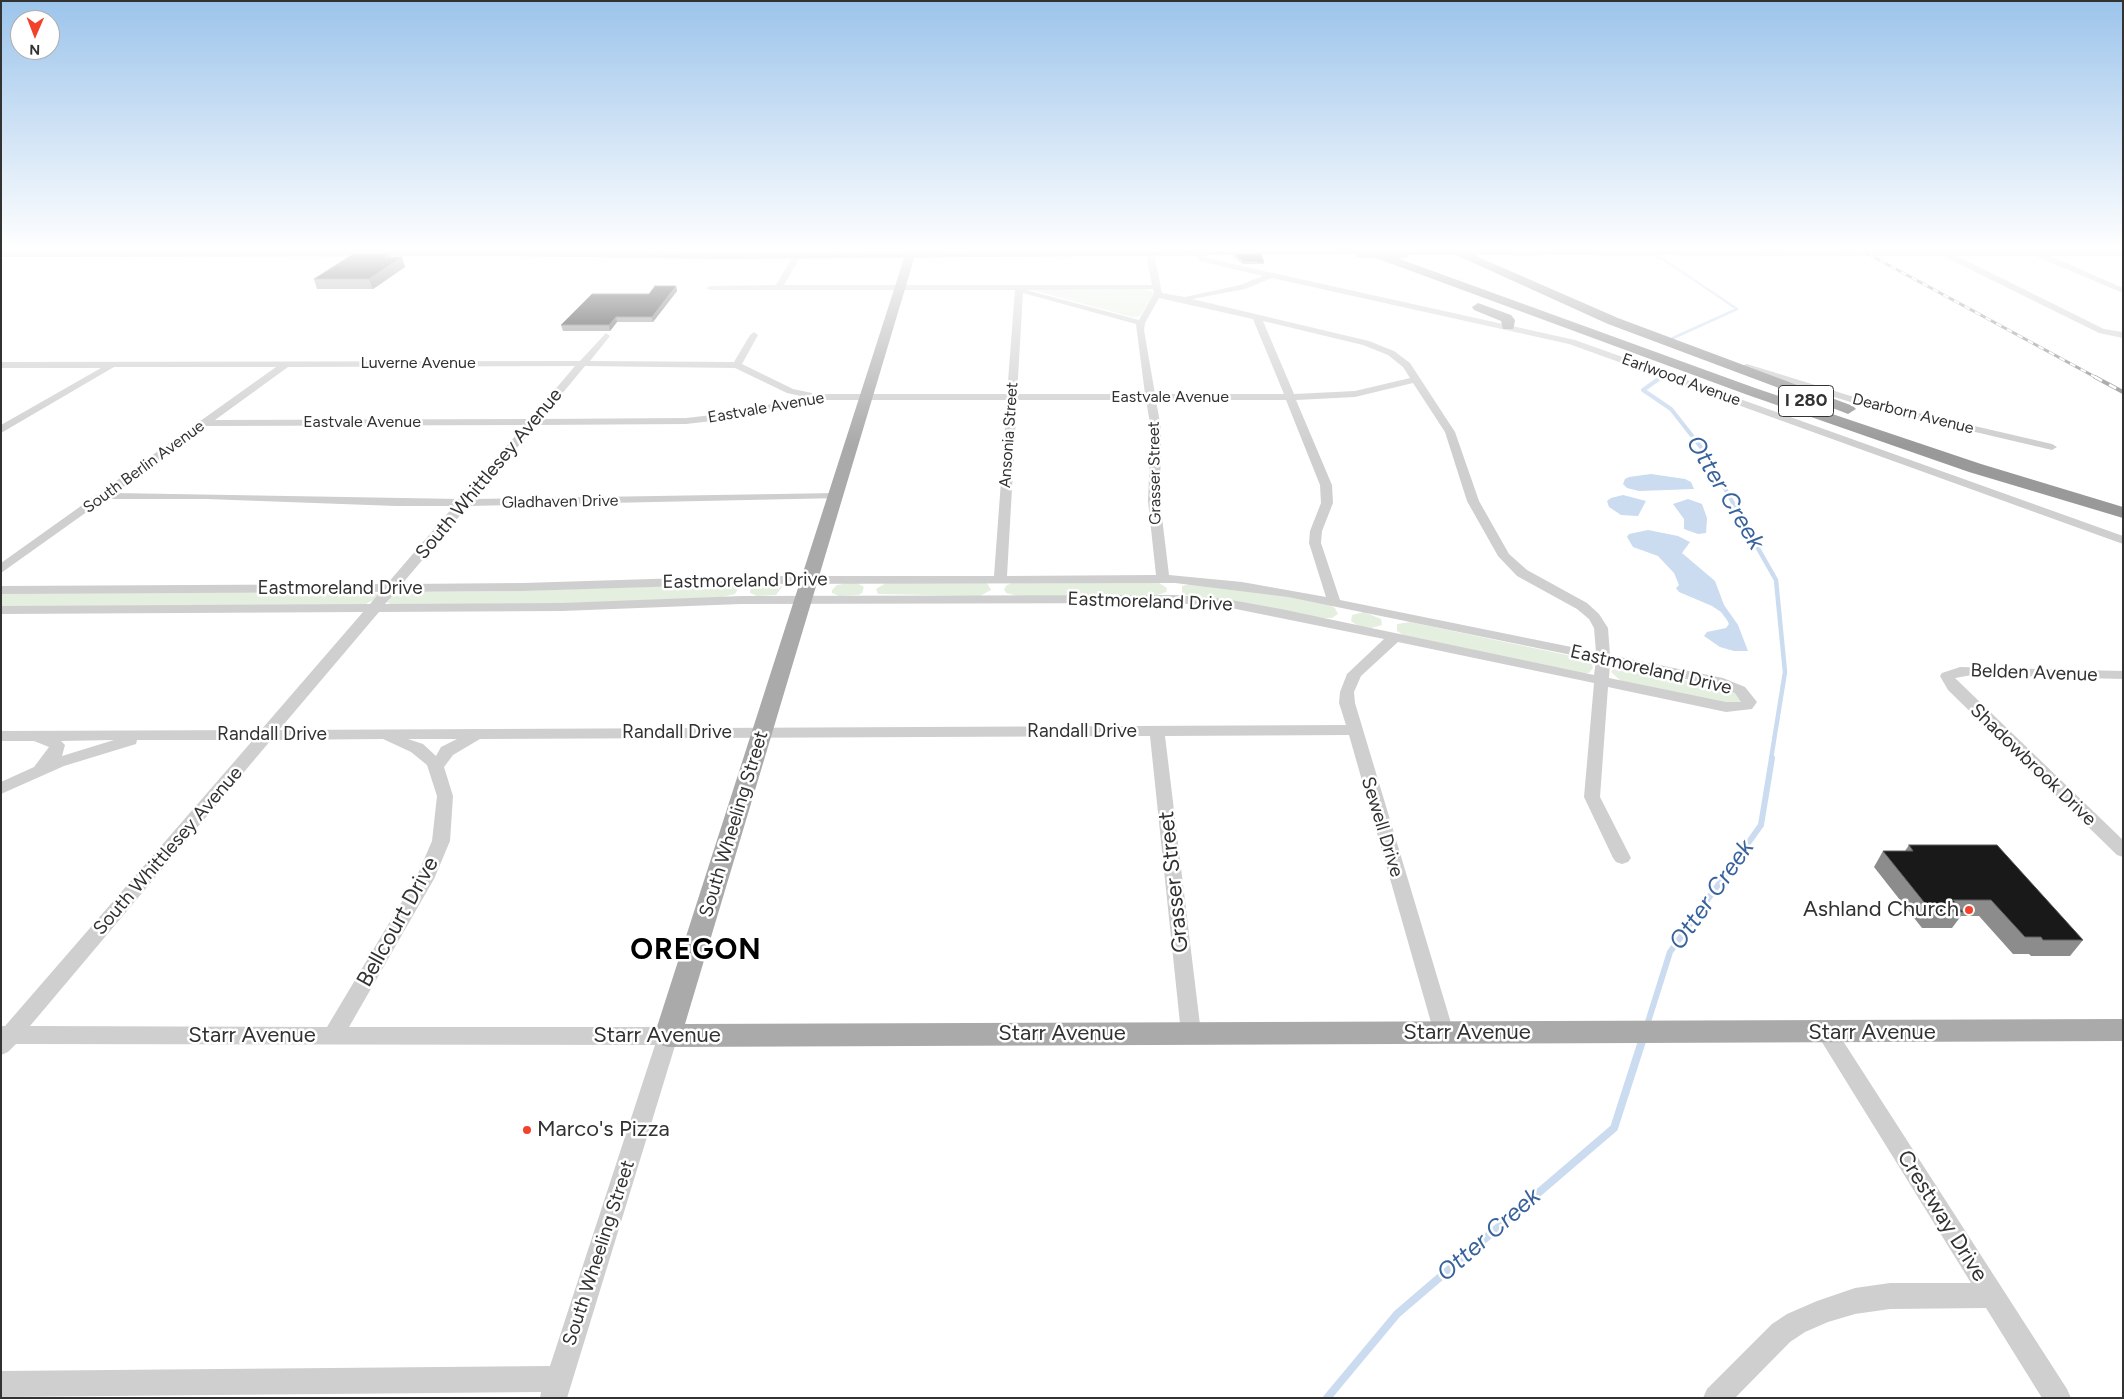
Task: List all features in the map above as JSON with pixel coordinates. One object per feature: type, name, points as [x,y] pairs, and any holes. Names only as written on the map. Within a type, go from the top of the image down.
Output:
[{"type":"highway","points":[[1496,314],[1509,320],[1508,326]]},
{"type":"highway","points":[[1526,314],[1676,364]]},
{"type":"highway","name":"I 280","points":[[1538,314],[1975,468],[2122,504]]},
{"type":"highway","name":"I 280","points":[[1562,314],[1848,416],[2122,504]]},
{"type":"highway","points":[[1596,314],[1884,422],[1956,445]]},
{"type":"highway","points":[[2010,463],[2122,504]]},
{"type":"main road","name":"South Wheeling Street","points":[[668,1036],[868,397],[892,314]]},
{"type":"main road","name":"Starr Avenue","points":[[668,1036],[1191,1033],[1827,1033],[2123,1030]]},
{"type":"street","name":"Ansonia Street","points":[[996,599],[999,579],[1016,314]]},
{"type":"street","points":[[1109,314],[1141,323],[1145,314]]},
{"type":"street","points":[[1249,314],[1378,347],[1403,361],[1450,432],[1472,498],[1504,556],[1522,573],[1577,602],[1591,613],[1597,621],[1604,635],[1592,797],[1598,813],[1622,858]]},
{"type":"street","name":"Earlwood Avenue","points":[[1454,314],[1572,342],[1626,360],[2123,540]]},
{"type":"street","points":[[2068,314],[2102,331],[2121,335]]},
{"type":"street","points":[[1257,316],[1326,485],[1327,503],[1316,531],[1315,543],[1334,602]]},
{"type":"street","name":"Grasser Street","points":[[1141,323],[1140,330],[1157,440],[1155,518],[1175,599]]},
{"type":"street","points":[[737,365],[754,335]]},
{"type":"street","name":"South Whittlesey Avenue","points":[[4,1039],[268,734],[606,336]]},
{"type":"street","name":"Dearborn Avenue","points":[[1661,339],[1856,401],[2052,447]]},
{"type":"street","name":"Luverne Avenue","points":[[1,365],[712,362],[737,365],[790,391],[828,397]]},
{"type":"street","name":"South Berlin Avenue","points":[[1,569],[286,364]]},
{"type":"street","points":[[1,430],[112,365]]},
{"type":"street","name":"Eastvale Avenue","points":[[204,423],[696,420],[735,415],[794,400],[828,397],[1291,397],[1350,395],[1416,379]]},
{"type":"street","name":"Gladhaven Drive","points":[[103,496],[206,496],[370,503],[464,503],[837,496]]},
{"type":"street","name":"Eastmoreland Drive","points":[[1,590],[558,586],[810,579],[1169,579],[1242,586],[1334,602],[1731,685],[1740,690],[1750,702],[1747,706],[1726,707],[1246,606],[1175,599],[804,599],[562,607],[1,610]]},
{"type":"street","points":[[741,600],[748,580]]},
{"type":"street","points":[[867,599],[872,580]]},
{"type":"street","points":[[1340,625],[1348,606]]},
{"type":"street","points":[[1390,636],[1394,614]]},
{"type":"street","name":"Sewell Drive","points":[[1390,636],[1351,679],[1346,697],[1353,730],[1444,1033]]},
{"type":"street","name":"Belden Avenue","points":[[1947,676],[1966,671],[2123,675]]},
{"type":"street","name":"Shadowbrook Drive","points":[[1947,676],[1948,681],[1953,686],[2123,851]]},
{"type":"street","name":"Grasser Street","points":[[1157,730],[1191,1033]]},
{"type":"street","name":"Randall Drive","points":[[1,736],[1353,730]]},
{"type":"street","points":[[437,772],[436,767],[439,761],[452,748],[474,736],[492,733]]},
{"type":"street","name":"Bellcourt Drive","points":[[333,1036],[435,860],[441,841],[445,809],[444,791],[434,763],[417,748],[398,740],[371,734]]},
{"type":"street","points":[[1,790],[58,762],[101,748],[173,735]]},
{"type":"street","points":[[26,777],[49,761],[56,748],[56,745],[48,739],[34,736]]},
{"type":"street","name":"Crestway Drive","points":[[1827,1033],[2058,1398]]},
{"type":"street","name":"Starr Avenue","points":[[4,1039],[333,1036],[668,1036]]},
{"type":"street","name":"South Wheeling Street","points":[[556,1388],[668,1036]]},
{"type":"street","points":[[1716,1398],[1781,1333],[1796,1323],[1818,1313],[1855,1301],[1890,1296],[1992,1295]]},
{"type":"street","points":[[1,1384],[556,1388]]},
{"type":"green space","points":[[1122,314],[1141,314],[1132,317]]},
{"type":"green space","points":[[855,582],[864,587],[862,593],[839,596],[832,593],[832,590],[837,585]]},
{"type":"green space","points":[[1015,582],[1159,583],[1167,588],[1166,592],[1155,596],[1018,596],[1006,593],[1004,589],[1007,585]]},
{"type":"green space","points":[[774,583],[782,587],[776,595],[757,596],[750,593],[750,590],[756,585]]},
{"type":"green space","points":[[886,583],[987,583],[991,590],[980,596],[878,594],[876,589]]},
{"type":"green space","points":[[1191,584],[1279,595],[1330,605],[1335,608],[1338,614],[1332,618],[1323,618],[1185,595],[1182,592],[1182,586]]},
{"type":"green space","points":[[737,585],[738,589],[735,594],[722,597],[579,603],[394,605],[387,603],[392,596],[403,592],[516,591]]},
{"type":"green space","points":[[372,592],[378,594],[377,598],[364,605],[1,607],[1,593]]},
{"type":"green space","points":[[1364,612],[1381,619],[1382,625],[1371,628],[1358,626],[1351,621],[1352,615]]},
{"type":"green space","points":[[1410,622],[1581,658],[1592,664],[1593,668],[1589,673],[1580,673],[1403,635],[1397,631],[1397,624]]},
{"type":"green space","points":[[1615,666],[1734,690],[1744,702],[1735,705],[1621,681],[1611,672]]},
{"type":"water","points":[[1651,474],[1685,479],[1691,482],[1694,489],[1639,491],[1627,488],[1623,484],[1625,479],[1629,477]]},
{"type":"water","points":[[1623,495],[1646,501],[1638,516],[1621,515],[1609,507],[1607,501]]},
{"type":"water","points":[[1688,499],[1702,504],[1707,518],[1706,533],[1698,534],[1684,529],[1684,519],[1673,504]]},
{"type":"water","points":[[1648,530],[1678,536],[1690,542],[1682,553],[1715,581],[1724,605],[1738,625],[1748,651],[1734,651],[1720,647],[1704,636],[1707,632],[1726,628],[1729,624],[1727,620],[1721,612],[1712,606],[1679,592],[1676,588],[1679,585],[1674,573],[1658,556],[1633,547],[1627,537],[1629,534]]},
{"type":"building","points":[[572,314],[654,314],[652,317],[616,317],[609,325],[561,325]]},
{"type":"building","points":[[1909,845],[1997,845],[2083,940],[2043,940],[2041,937],[2025,937],[1991,900],[1953,900],[1963,912],[1932,912],[1883,851],[1913,851]]},
{"type":"waterway","name":"Otter Creek","points":[[1673,338],[1725,314]]},
{"type":"waterway","name":"Otter Creek","points":[[1660,378],[1643,390],[1671,409],[1704,451],[1756,544]]},
{"type":"waterway","name":"Otter Creek","points":[[1755,543],[1776,580],[1785,672],[1771,759]]},
{"type":"waterway","name":"Otter Creek","points":[[1647,1025],[1670,952],[1761,825],[1772,758]]},
{"type":"waterway","name":"Otter Creek","points":[[1327,1398],[1397,1314],[1614,1128],[1643,1038]]},
{"type":"railway","points":[[1979,314],[2097,378]]},
{"type":"railway","points":[[2095,377],[2123,392]]},
{"type":"place","name":"Ashland Church","points":[[1969,910]]},
{"type":"place","name":"Marco's Pizza","points":[[527,1130]]},
{"type":"district","name":"OREGON","points":[[696,951]]}]
